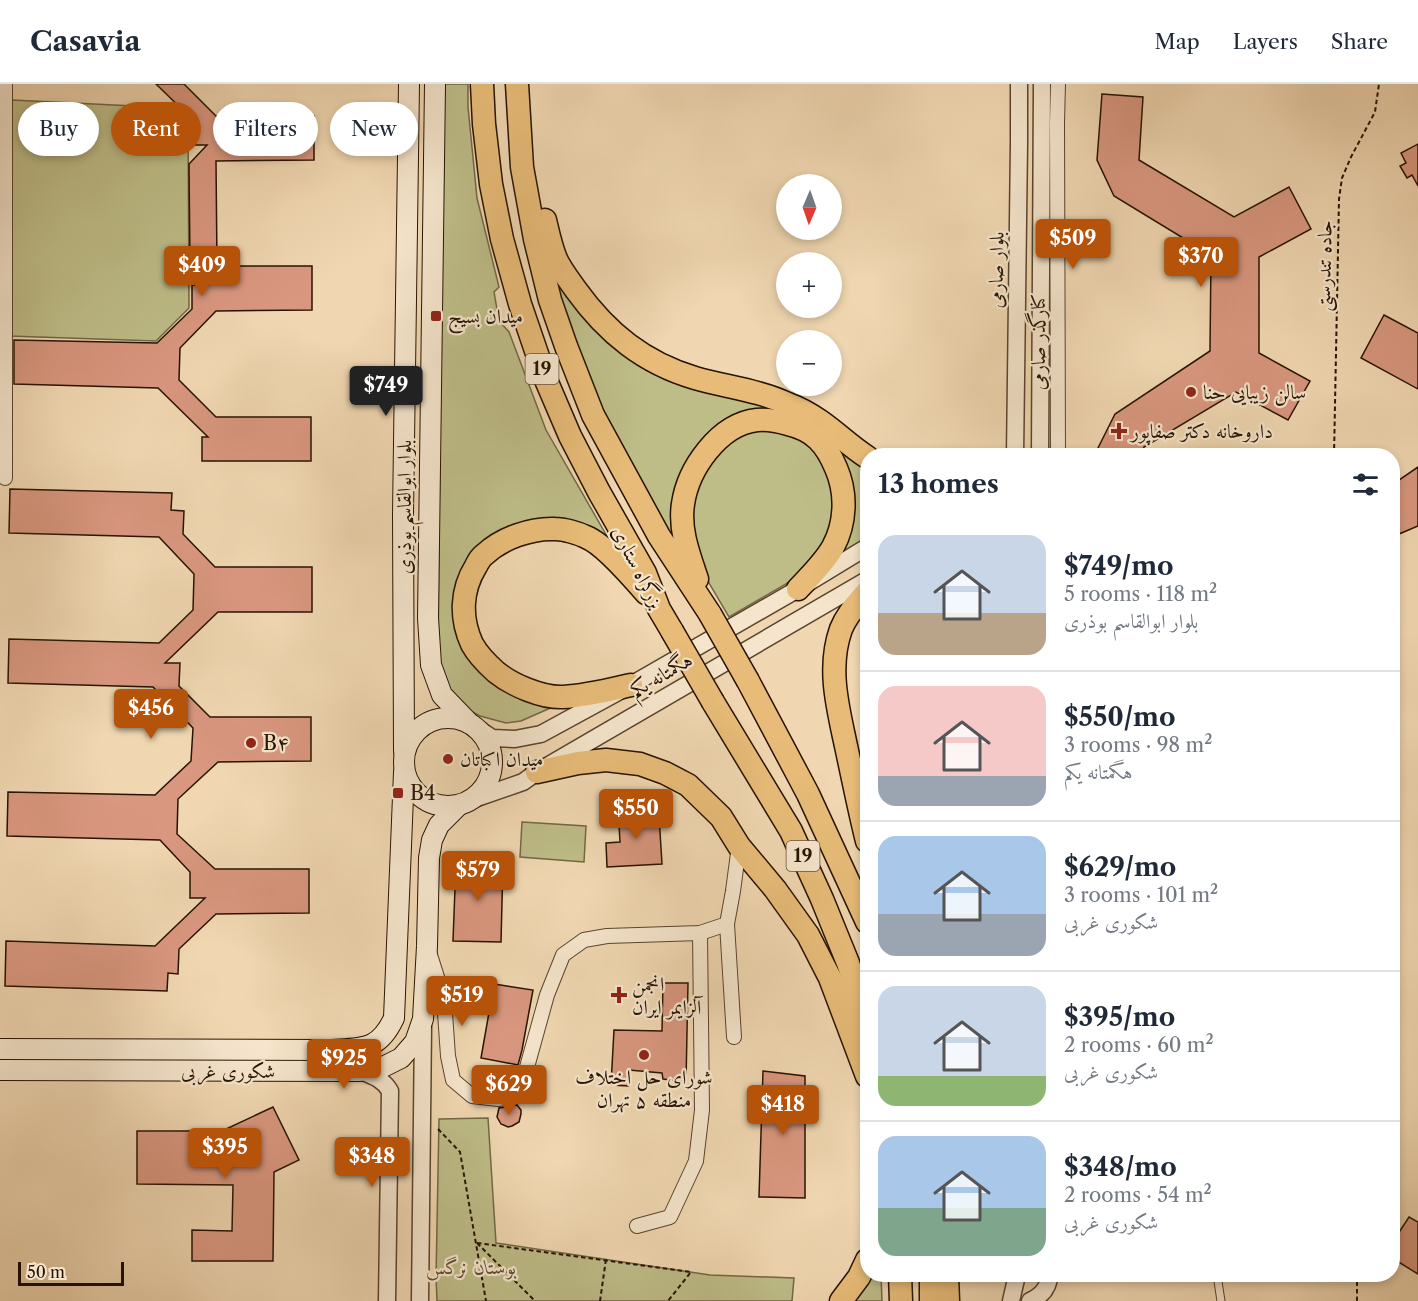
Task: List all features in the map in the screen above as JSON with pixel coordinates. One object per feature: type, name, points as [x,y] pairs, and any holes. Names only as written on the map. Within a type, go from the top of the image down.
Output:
[{"type":"highway","name":"بزرگراه ستاری","points":[[482,84],[491,184],[502,239],[520,304],[546,380],[570,436],[645,573],[659,609],[791,831],[848,963],[860,1001]]},
{"type":"highway","name":"بزرگراه ستاری","points":[[517,94],[522,166],[534,239],[550,300],[593,415],[659,536],[710,614],[748,681],[808,794],[860,907]]},
{"type":"highway","points":[[517,94],[544,219],[557,261],[586,305],[623,342],[666,368],[696,378],[755,392],[803,411],[819,420],[860,452]]},
{"type":"highway","points":[[710,614],[685,542],[682,506],[693,472],[703,456],[730,430],[743,423],[757,420],[776,421],[796,425],[811,432],[832,457],[839,474],[844,510],[840,528],[825,558],[798,589]]},
{"type":"highway","points":[[631,685],[597,693],[562,697],[522,687],[503,678],[485,661],[473,645],[465,624],[464,599],[469,578],[482,555],[503,541],[527,532],[556,528],[588,537],[607,552],[659,609]]},
{"type":"highway","points":[[860,599],[848,614],[841,630],[834,662],[835,690],[860,811]]},
{"type":"highway","points":[[537,772],[578,763],[606,760],[640,764],[688,785],[721,817],[739,846],[775,889],[808,935],[830,978],[860,1057]]},
{"type":"highway","points":[[841,1301],[860,1275]]},
{"type":"highway","points":[[900,1282],[901,1301]]},
{"type":"highway","points":[[931,1282],[931,1301]]},
{"type":"highway","points":[[947,1282],[948,1301]]},
{"type":"main road","name":"بلوار ابوالقاسم بوذری","points":[[405,751],[403,531],[409,84]]},
{"type":"main road","name":"بلوار ابوالقاسم بوذری","points":[[435,84],[428,618],[431,665],[442,695],[474,726]]},
{"type":"main road","points":[[403,531],[429,532]]},
{"type":"main road","points":[[448,717],[474,726],[489,743],[493,758],[492,774],[485,788],[466,802],[441,806],[424,800],[411,788],[404,772],[405,751],[413,734],[429,722],[448,717]]},
{"type":"main road","name":"شکوری غربی","points":[[0,1049],[332,1050],[362,1049],[376,1042],[388,1031],[394,1018],[404,772]]},
{"type":"main road","name":"شکوری غربی","points":[[0,1070],[360,1071],[383,1067],[401,1059],[415,1042],[423,1018],[429,858],[432,840],[439,825],[466,802]]},
{"type":"street","points":[[5,84],[5,478]]},
{"type":"street","name":"کنارگذر صارمی","points":[[1058,84],[1049,122],[1058,448]]},
{"type":"street","points":[[1018,91],[1042,91],[1049,122],[1041,142],[1040,448]]},
{"type":"street","name":"بلوار صارمی","points":[[1015,448],[1018,91]]},
{"type":"street","points":[[1019,122],[1049,122]]},
{"type":"street","points":[[1019,143],[1041,142]]},
{"type":"street","name":"هگمتانه یکم","points":[[474,726],[492,738],[515,739],[541,734],[631,685],[860,551]]},
{"type":"street","name":"هگمتانه یکم","points":[[466,802],[523,782],[860,584]]},
{"type":"street","points":[[734,1037],[727,924],[739,846]]},
{"type":"street","points":[[427,946],[444,999],[448,1056],[453,1080],[472,1096],[498,1099],[519,1096],[547,995],[563,956],[584,940],[607,936],[700,933],[727,924]]},
{"type":"street","points":[[637,1226],[670,1217],[696,1161],[702,1110],[700,933]]},
{"type":"street","points":[[420,1301],[423,1018]]},
{"type":"street","points":[[360,1071],[379,1078],[390,1091],[387,1301]]},
{"type":"street","points":[[1011,1301],[1015,1282]]},
{"type":"street","points":[[1030,1301],[1042,1294],[1049,1282]]},
{"type":"lane","points":[[1218,1282],[1221,1301]]},
{"type":"path","name":"جاده تندرستی","points":[[1334,448],[1339,199],[1342,178],[1375,112],[1379,84]]},
{"type":"path","points":[[422,1111],[460,1152],[486,1301]]},
{"type":"path","points":[[477,1243],[535,1301]]},
{"type":"path","points":[[477,1243],[691,1272],[668,1301]]},
{"type":"path","points":[[600,1301],[606,1259]]},
{"type":"path","points":[[1357,1282],[1357,1301]]},
{"type":"green space","points":[[443,84],[468,84],[468,107],[477,198],[499,287],[494,292],[499,321],[509,332],[546,430],[608,538],[519,526],[459,601],[510,693],[525,701],[555,706],[521,721],[506,723],[480,716],[463,707],[448,686],[438,656]]},
{"type":"green space","points":[[12,100],[53,102],[18,102],[18,156],[99,156],[99,104],[111,105],[111,156],[188,156],[189,308],[156,341],[9,336]]},
{"type":"green space","points":[[539,217],[610,336],[803,419],[710,437],[681,551],[604,422],[556,295]]},
{"type":"green space","points":[[755,427],[798,433],[830,468],[834,528],[803,574],[729,617],[696,561],[690,538],[692,495],[717,449]]},
{"type":"green space","points":[[834,436],[860,457],[860,543],[846,554],[832,557]]},
{"type":"green space","points":[[522,822],[586,826],[584,862],[520,857]]},
{"type":"green space","name":"بوستان نرگس","points":[[488,1118],[496,1243],[710,1275],[794,1278],[792,1301],[437,1301],[439,1119]]},
{"type":"green space","points":[[863,1282],[881,1282],[882,1301],[852,1301]]},
{"type":"building","points":[[156,84],[184,84],[213,113],[213,156],[314,156],[314,160],[216,161],[217,266],[312,266],[312,310],[216,311],[180,348],[179,380],[216,417],[311,417],[311,461],[202,461],[202,437],[208,437],[158,388],[14,384],[14,340],[157,343],[192,309],[192,285],[204,285],[190,267],[189,164],[197,156],[201,156],[201,151],[207,145],[201,145],[201,102],[174,102]]},
{"type":"building","points":[[1102,94],[1143,97],[1139,160],[1234,217],[1289,187],[1311,229],[1259,257],[1259,353],[1310,381],[1288,420],[1236,392],[1144,448],[1098,448],[1115,414],[1210,351],[1211,255],[1114,196],[1097,160]]},
{"type":"building","points":[[1418,144],[1418,186],[1412,175],[1407,178],[1400,166],[1406,163],[1401,153]]},
{"type":"building","points":[[1384,315],[1418,333],[1418,389],[1361,358]]},
{"type":"building","points":[[1418,467],[1418,526],[1400,534],[1400,479]]},
{"type":"building","name":"B۴","points":[[10,489],[172,493],[171,510],[184,511],[183,534],[215,567],[312,567],[312,612],[218,612],[165,663],[180,663],[179,686],[210,717],[311,717],[311,761],[218,762],[178,799],[177,834],[215,869],[309,869],[309,913],[216,914],[179,949],[178,974],[168,973],[167,991],[5,986],[6,941],[155,946],[205,898],[190,898],[190,872],[160,840],[7,836],[8,792],[155,795],[191,761],[193,728],[153,687],[8,683],[9,639],[159,643],[193,610],[194,574],[159,537],[9,533]]},
{"type":"building","points":[[643,805],[643,817],[659,816],[662,864],[607,867],[606,843],[620,842],[618,807]]},
{"type":"building","points":[[456,862],[503,863],[501,942],[453,941]]},
{"type":"building","points":[[663,983],[688,983],[686,1082],[663,1079],[662,1073],[629,1070],[628,1086],[611,1085],[614,1030],[662,1031]]},
{"type":"building","points":[[494,984],[533,990],[518,1065],[481,1058]]},
{"type":"building","points":[[763,1071],[805,1076],[805,1198],[759,1197]]},
{"type":"building","points":[[517,1105],[521,1110],[519,1122],[508,1127],[501,1124],[497,1117],[499,1108]]},
{"type":"building","points":[[273,1107],[299,1160],[274,1172],[273,1261],[192,1261],[192,1230],[232,1231],[233,1185],[137,1184],[137,1131],[222,1131]]},
{"type":"building","points":[[1409,1217],[1418,1222],[1418,1274],[1400,1263],[1400,1231]]},
{"type":"place","name":"میدان بسیج","points":[[436,316]]},
{"type":"place","name":"سالن زیبایی حنا","points":[[1191,392]]},
{"type":"place","name":"داروخانه دکتر صفاپور","points":[[1119,431]]},
{"type":"place","name":"B۴","points":[[251,743]]},
{"type":"place","name":"میدان اکباتان","points":[[448,759]]},
{"type":"place","name":"B4","points":[[398,793]]},
{"type":"place","name":"انجمن آلزایمر ایران","points":[[619,995]]},
{"type":"place","name":"شورای حل اختلاف منطقه ۵ تهران","points":[[644,1055]]}]
